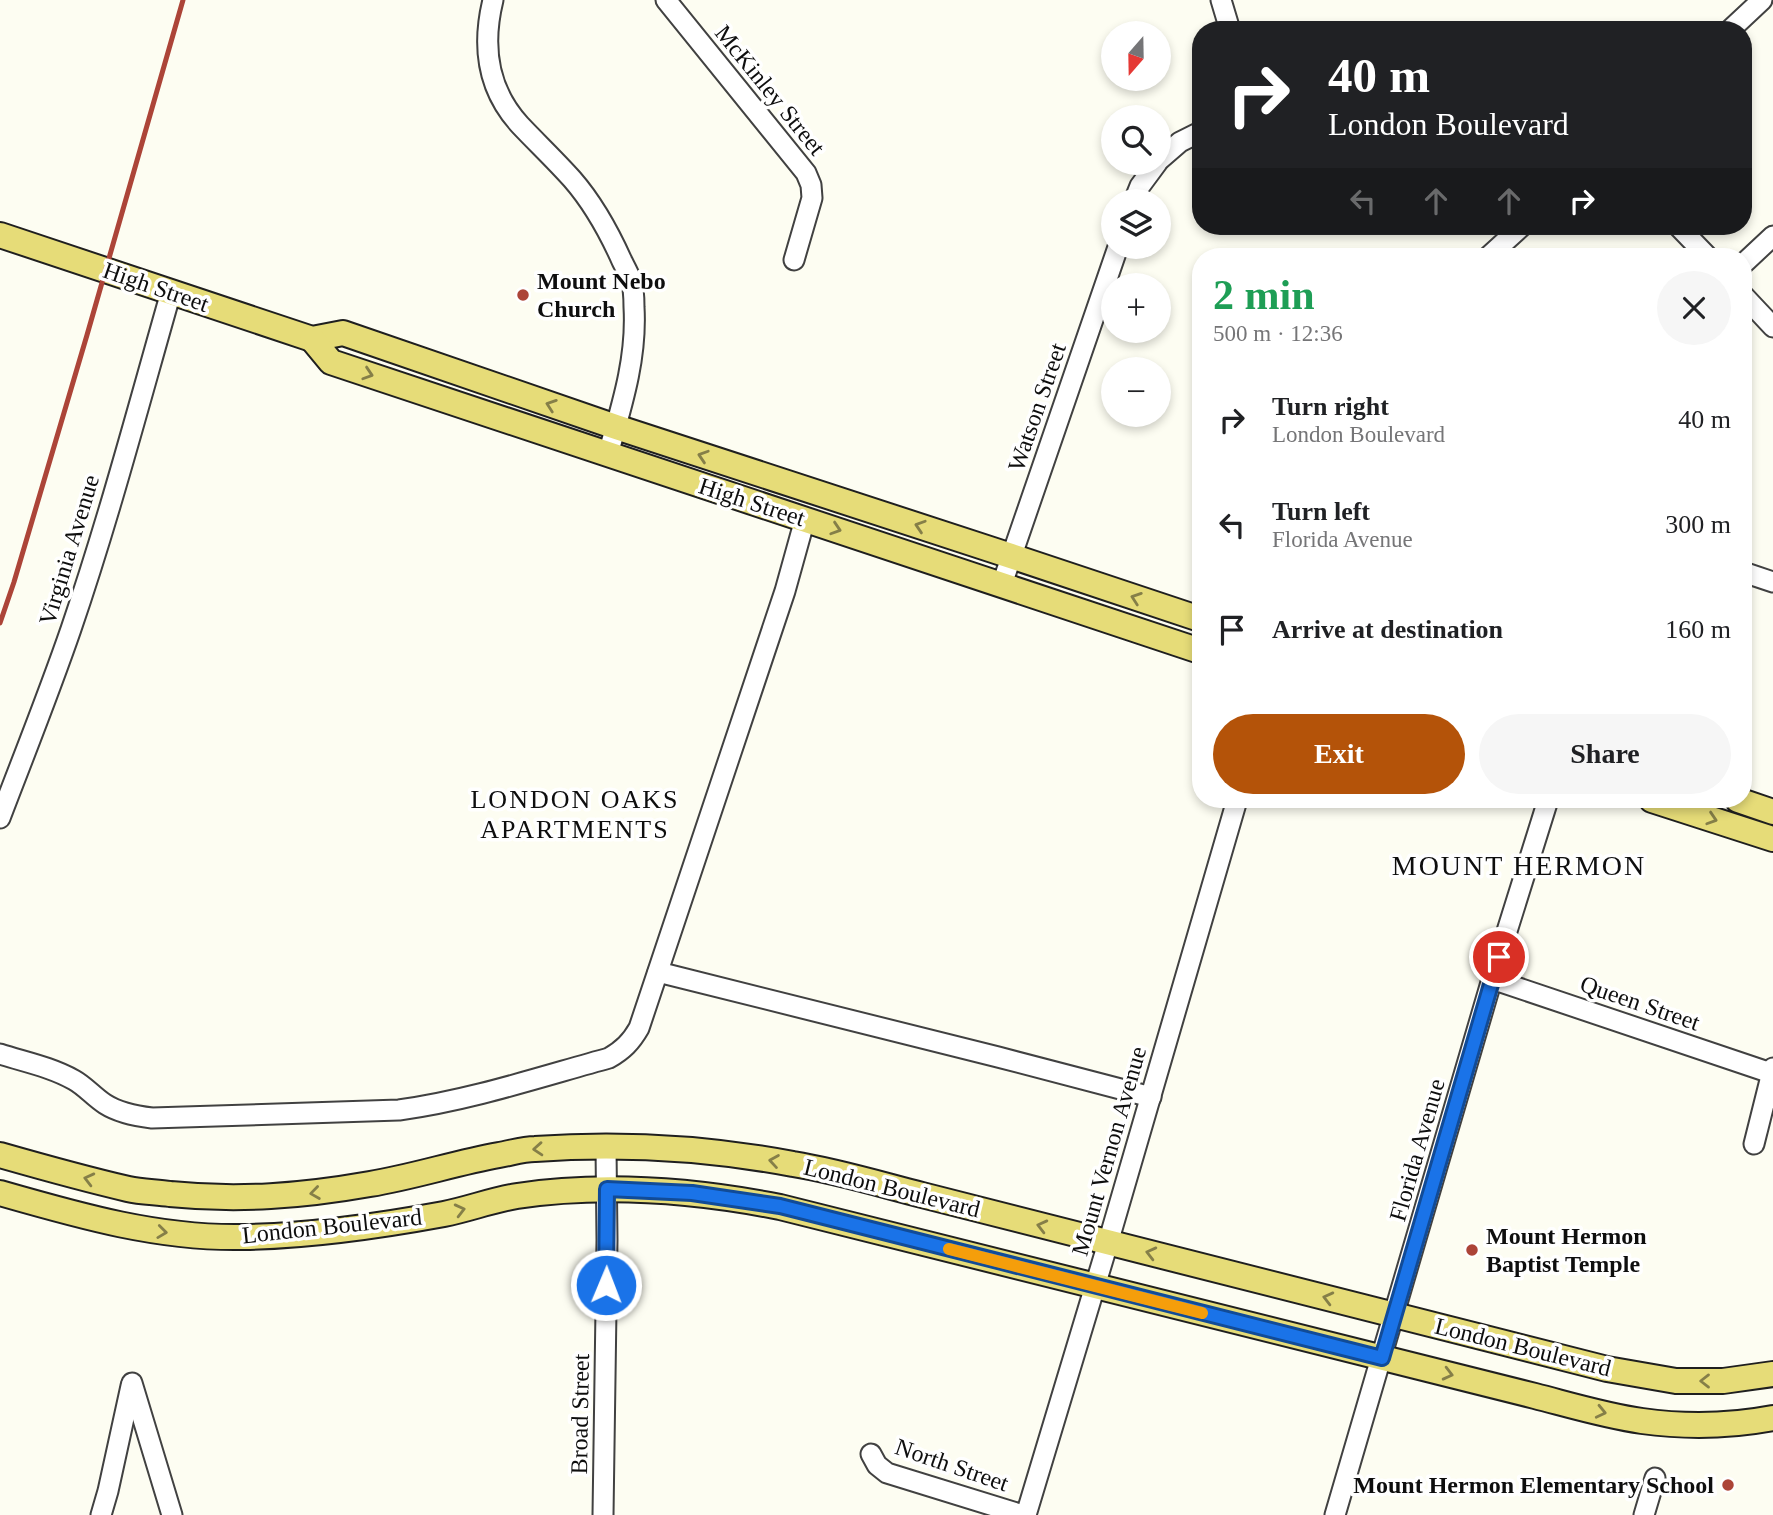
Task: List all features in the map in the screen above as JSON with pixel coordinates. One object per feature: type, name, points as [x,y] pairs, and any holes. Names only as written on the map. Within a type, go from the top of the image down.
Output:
[{"type":"main road","name":"High Street","points":[[0,235],[312,339],[342,333],[615,427],[1192,616]]},
{"type":"main road","name":"High Street","points":[[312,339],[331,362],[1192,648]]},
{"type":"main road","points":[[1752,804],[1773,811]]},
{"type":"main road","points":[[1677,808],[1773,839]]},
{"type":"main road","name":"London Boulevard","points":[[0,1155],[130,1189],[187,1195],[278,1197],[374,1184],[462,1162],[532,1149],[664,1148],[703,1152],[794,1164],[858,1178],[1607,1369],[1676,1381],[1723,1381],[1773,1374]]},
{"type":"main road","name":"London Boulevard","points":[[0,1193],[139,1229],[243,1237],[362,1228],[446,1213],[515,1196],[607,1189],[692,1193],[780,1206],[1641,1421],[1686,1425],[1773,1419]]},
{"type":"street","points":[[493,0],[488,19],[487,42],[495,86],[520,125],[574,182],[598,215],[631,280],[635,324],[633,356],[608,454]]},
{"type":"street","name":"McKinley Street","points":[[666,0],[806,173],[811,185],[811,198],[794,260]]},
{"type":"street","points":[[1221,0],[1227,21]]},
{"type":"street","points":[[1740,21],[1762,0]]},
{"type":"street","points":[[1171,150],[1192,136]]},
{"type":"street","points":[[1498,248],[1512,235]]},
{"type":"street","points":[[1687,235],[1699,248]]},
{"type":"street","points":[[1752,256],[1773,236]]},
{"type":"street","name":"Watson Street","points":[[1002,584],[1114,259]]},
{"type":"street","name":"Virginia Avenue","points":[[0,818],[72,626],[171,292]]},
{"type":"street","points":[[1752,305],[1773,327]]},
{"type":"street","points":[[0,1054],[55,1071],[118,1111],[152,1118],[399,1110],[472,1096],[609,1058],[622,1050],[639,1028],[785,591],[805,519]]},
{"type":"street","points":[[1752,575],[1773,582]]},
{"type":"street","name":"Mount Vernon Avenue","points":[[1025,1515],[1108,1243],[1235,808]]},
{"type":"street","name":"Florida Avenue","points":[[1335,1515],[1492,979],[1545,808]]},
{"type":"street","points":[[658,972],[1151,1097]]},
{"type":"street","name":"Queen Street","points":[[1492,979],[1772,1071]]},
{"type":"street","points":[[1754,1144],[1769,1100],[1772,1071]]},
{"type":"street","name":"Broad Street","points":[[603,1515],[606,1147]]},
{"type":"street","points":[[101,1515],[132,1382],[172,1515]]},
{"type":"street","name":"North Street","points":[[871,1454],[877,1465],[887,1473],[1025,1515]]},
{"type":"street","points":[[1644,1515],[1655,1478]]},
{"type":"railway","points":[[0,623],[87,335],[183,0]]},
{"type":"slow traffic","points":[[949,1249],[1202,1313]]},
{"type":"place","name":"Mount Nebo Church","points":[[523,295]]},
{"type":"place","name":"Mount Hermon Baptist Temple","points":[[1472,1250]]},
{"type":"place","name":"Mount Hermon Elementary School","points":[[1728,1485]]},
{"type":"district","name":"LONDON OAKS APARTMENTS","points":[[575,814]]},
{"type":"district","name":"MOUNT HERMON","points":[[1519,865]]},
{"type":"route","points":[[606,1285],[607,1189],[692,1193],[780,1206],[1382,1358],[1499,957]]}]
